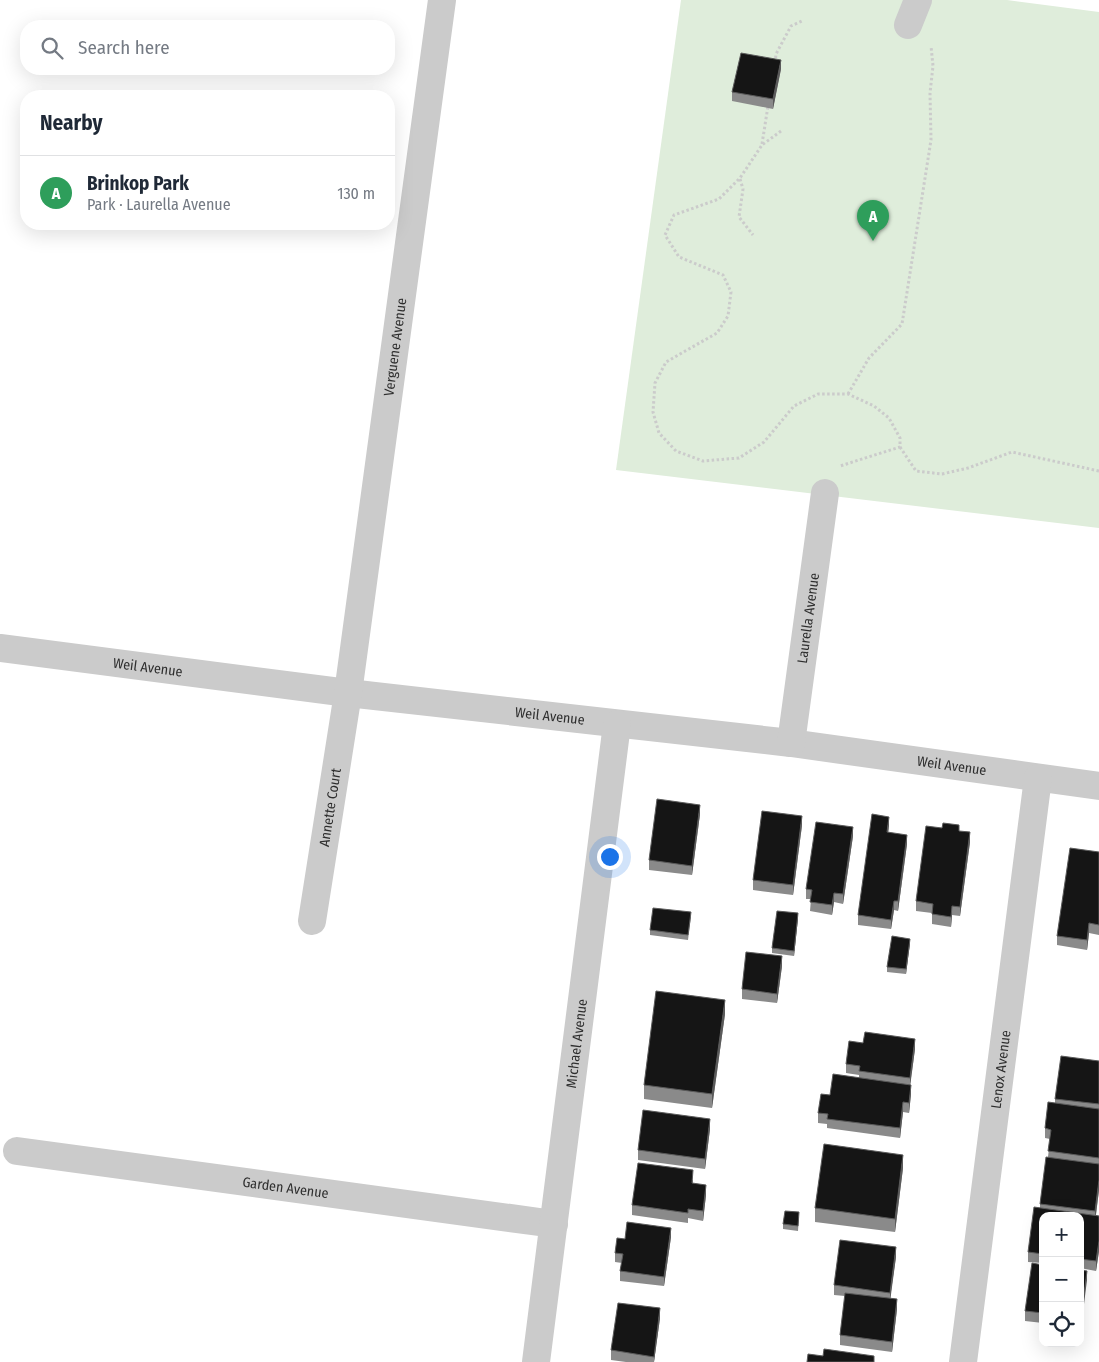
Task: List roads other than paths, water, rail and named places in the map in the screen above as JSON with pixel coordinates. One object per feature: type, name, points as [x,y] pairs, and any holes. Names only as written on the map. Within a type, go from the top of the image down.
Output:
[{"type":"street","name":"Verguene Avenue","points":[[348,693],[442,0]]},
{"type":"street","points":[[908,24],[918,0]]},
{"type":"street","name":"Laurella Avenue","points":[[790,743],[824,493]]},
{"type":"street","name":"Weil Avenue","points":[[0,648],[348,693],[790,743],[1099,786]]},
{"type":"street","name":"Annette Court","points":[[312,921],[348,693]]},
{"type":"street","name":"Michael Avenue","points":[[536,1362],[617,724]]},
{"type":"street","name":"Lenox Avenue","points":[[963,1362],[1038,778]]},
{"type":"street","name":"Garden Avenue","points":[[17,1151],[554,1224]]},
{"type":"place","name":"Brinkop Park","points":[[873,241]]}]
